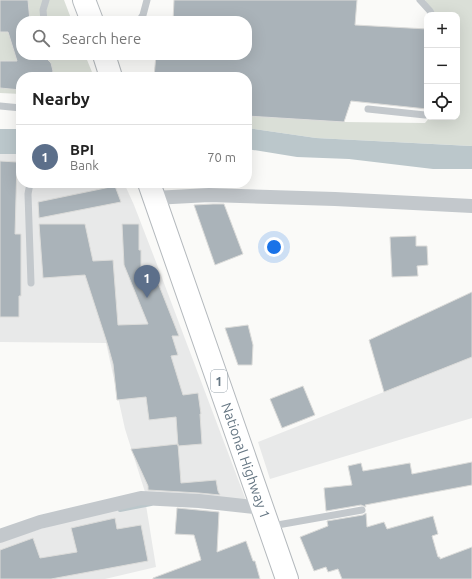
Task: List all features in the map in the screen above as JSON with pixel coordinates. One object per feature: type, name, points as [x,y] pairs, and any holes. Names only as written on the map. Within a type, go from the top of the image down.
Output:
[{"type":"highway","points":[[84,0],[90,16]]},
{"type":"highway","points":[[106,60],[110,72]]},
{"type":"highway","name":"National Highway 1","points":[[152,190],[287,579]]},
{"type":"street","points":[[152,190],[209,195],[335,199],[472,206]]},
{"type":"street","points":[[0,536],[40,522],[141,498],[199,501],[266,517]]},
{"type":"lane","points":[[44,16],[43,10],[46,0]]},
{"type":"lane","points":[[142,16],[147,0]]},
{"type":"lane","points":[[420,0],[430,12]]},
{"type":"lane","points":[[0,106],[16,108]]},
{"type":"lane","points":[[368,109],[424,115]]},
{"type":"lane","points":[[29,188],[28,194],[31,283]]},
{"type":"lane","points":[[266,517],[362,510]]},
{"type":"shaded area","points":[[0,0],[64,0],[70,16],[16,16],[16,60],[87,60],[92,72],[16,72],[16,94],[0,93]]},
{"type":"shaded area","points":[[425,0],[472,0],[472,146],[316,138],[252,129],[252,116],[344,122],[425,123],[428,120],[460,120],[460,12],[430,12]]},
{"type":"shaded area","points":[[0,129],[16,129],[16,154],[0,154]]},
{"type":"shaded area","points":[[252,129],[316,138],[472,146],[472,169],[433,169],[349,159],[297,157],[252,150]]},
{"type":"shaded area","points":[[0,154],[16,154],[16,188],[126,188],[156,262],[247,503],[145,492],[125,429],[106,343],[0,342]]},
{"type":"shaded area","points":[[472,357],[472,418],[270,479],[258,442]]},
{"type":"shaded area","points":[[146,505],[156,567],[105,579],[0,579],[0,541],[85,516]]},
{"type":"building","points":[[0,0],[28,0],[30,16],[16,16],[16,58],[8,32],[0,32]]},
{"type":"building","points":[[174,0],[357,0],[355,25],[424,29],[424,109],[351,101],[344,122],[252,116],[252,72],[154,72],[156,60],[252,60],[252,16],[173,16]]},
{"type":"building","points":[[48,60],[51,63],[53,71],[16,72],[16,90],[0,88],[0,61]]},
{"type":"building","points":[[0,161],[16,162],[15,234],[21,234],[21,296],[19,296],[19,317],[0,317]]},
{"type":"building","points":[[105,188],[116,188],[121,202],[39,218],[38,202]]},
{"type":"building","points":[[224,204],[243,254],[215,265],[194,205]]},
{"type":"building","points":[[39,224],[85,224],[93,261],[113,260],[118,325],[148,324],[124,265],[122,224],[139,224],[141,270],[153,270],[179,336],[172,336],[178,355],[171,356],[183,395],[198,393],[201,414],[202,444],[178,446],[176,417],[149,420],[146,397],[117,400],[113,364],[85,275],[43,278]]},
{"type":"building","points":[[416,236],[416,246],[427,246],[428,265],[417,266],[418,276],[392,277],[390,237]]},
{"type":"building","points":[[472,292],[472,357],[384,392],[369,340]]},
{"type":"building","points":[[248,325],[253,345],[252,365],[238,365],[225,328]]},
{"type":"building","points":[[303,386],[315,415],[282,428],[270,399]]},
{"type":"building","points":[[178,444],[181,483],[216,480],[220,495],[148,490],[148,486],[131,449]]},
{"type":"building","points":[[472,462],[472,485],[365,505],[366,507],[361,505],[326,511],[324,488],[352,485],[348,466],[361,463],[363,471],[410,463],[412,474]]},
{"type":"building","points":[[177,508],[219,512],[217,552],[246,541],[253,561],[255,561],[260,579],[153,579],[201,560],[194,535],[175,534]]},
{"type":"building","points":[[366,513],[367,527],[384,522],[387,529],[433,516],[438,534],[432,536],[438,557],[440,557],[440,559],[472,547],[472,579],[342,579],[338,569],[328,572],[326,567],[314,571],[300,537],[328,526],[327,521],[363,515]]},
{"type":"building","points":[[115,518],[117,529],[141,525],[148,561],[51,579],[0,579],[0,550],[33,538],[40,558],[77,552],[71,528]]},
{"type":"waterway","points":[[120,510],[151,504]]},
{"type":"place","name":"BPI","points":[[147,298]]}]
